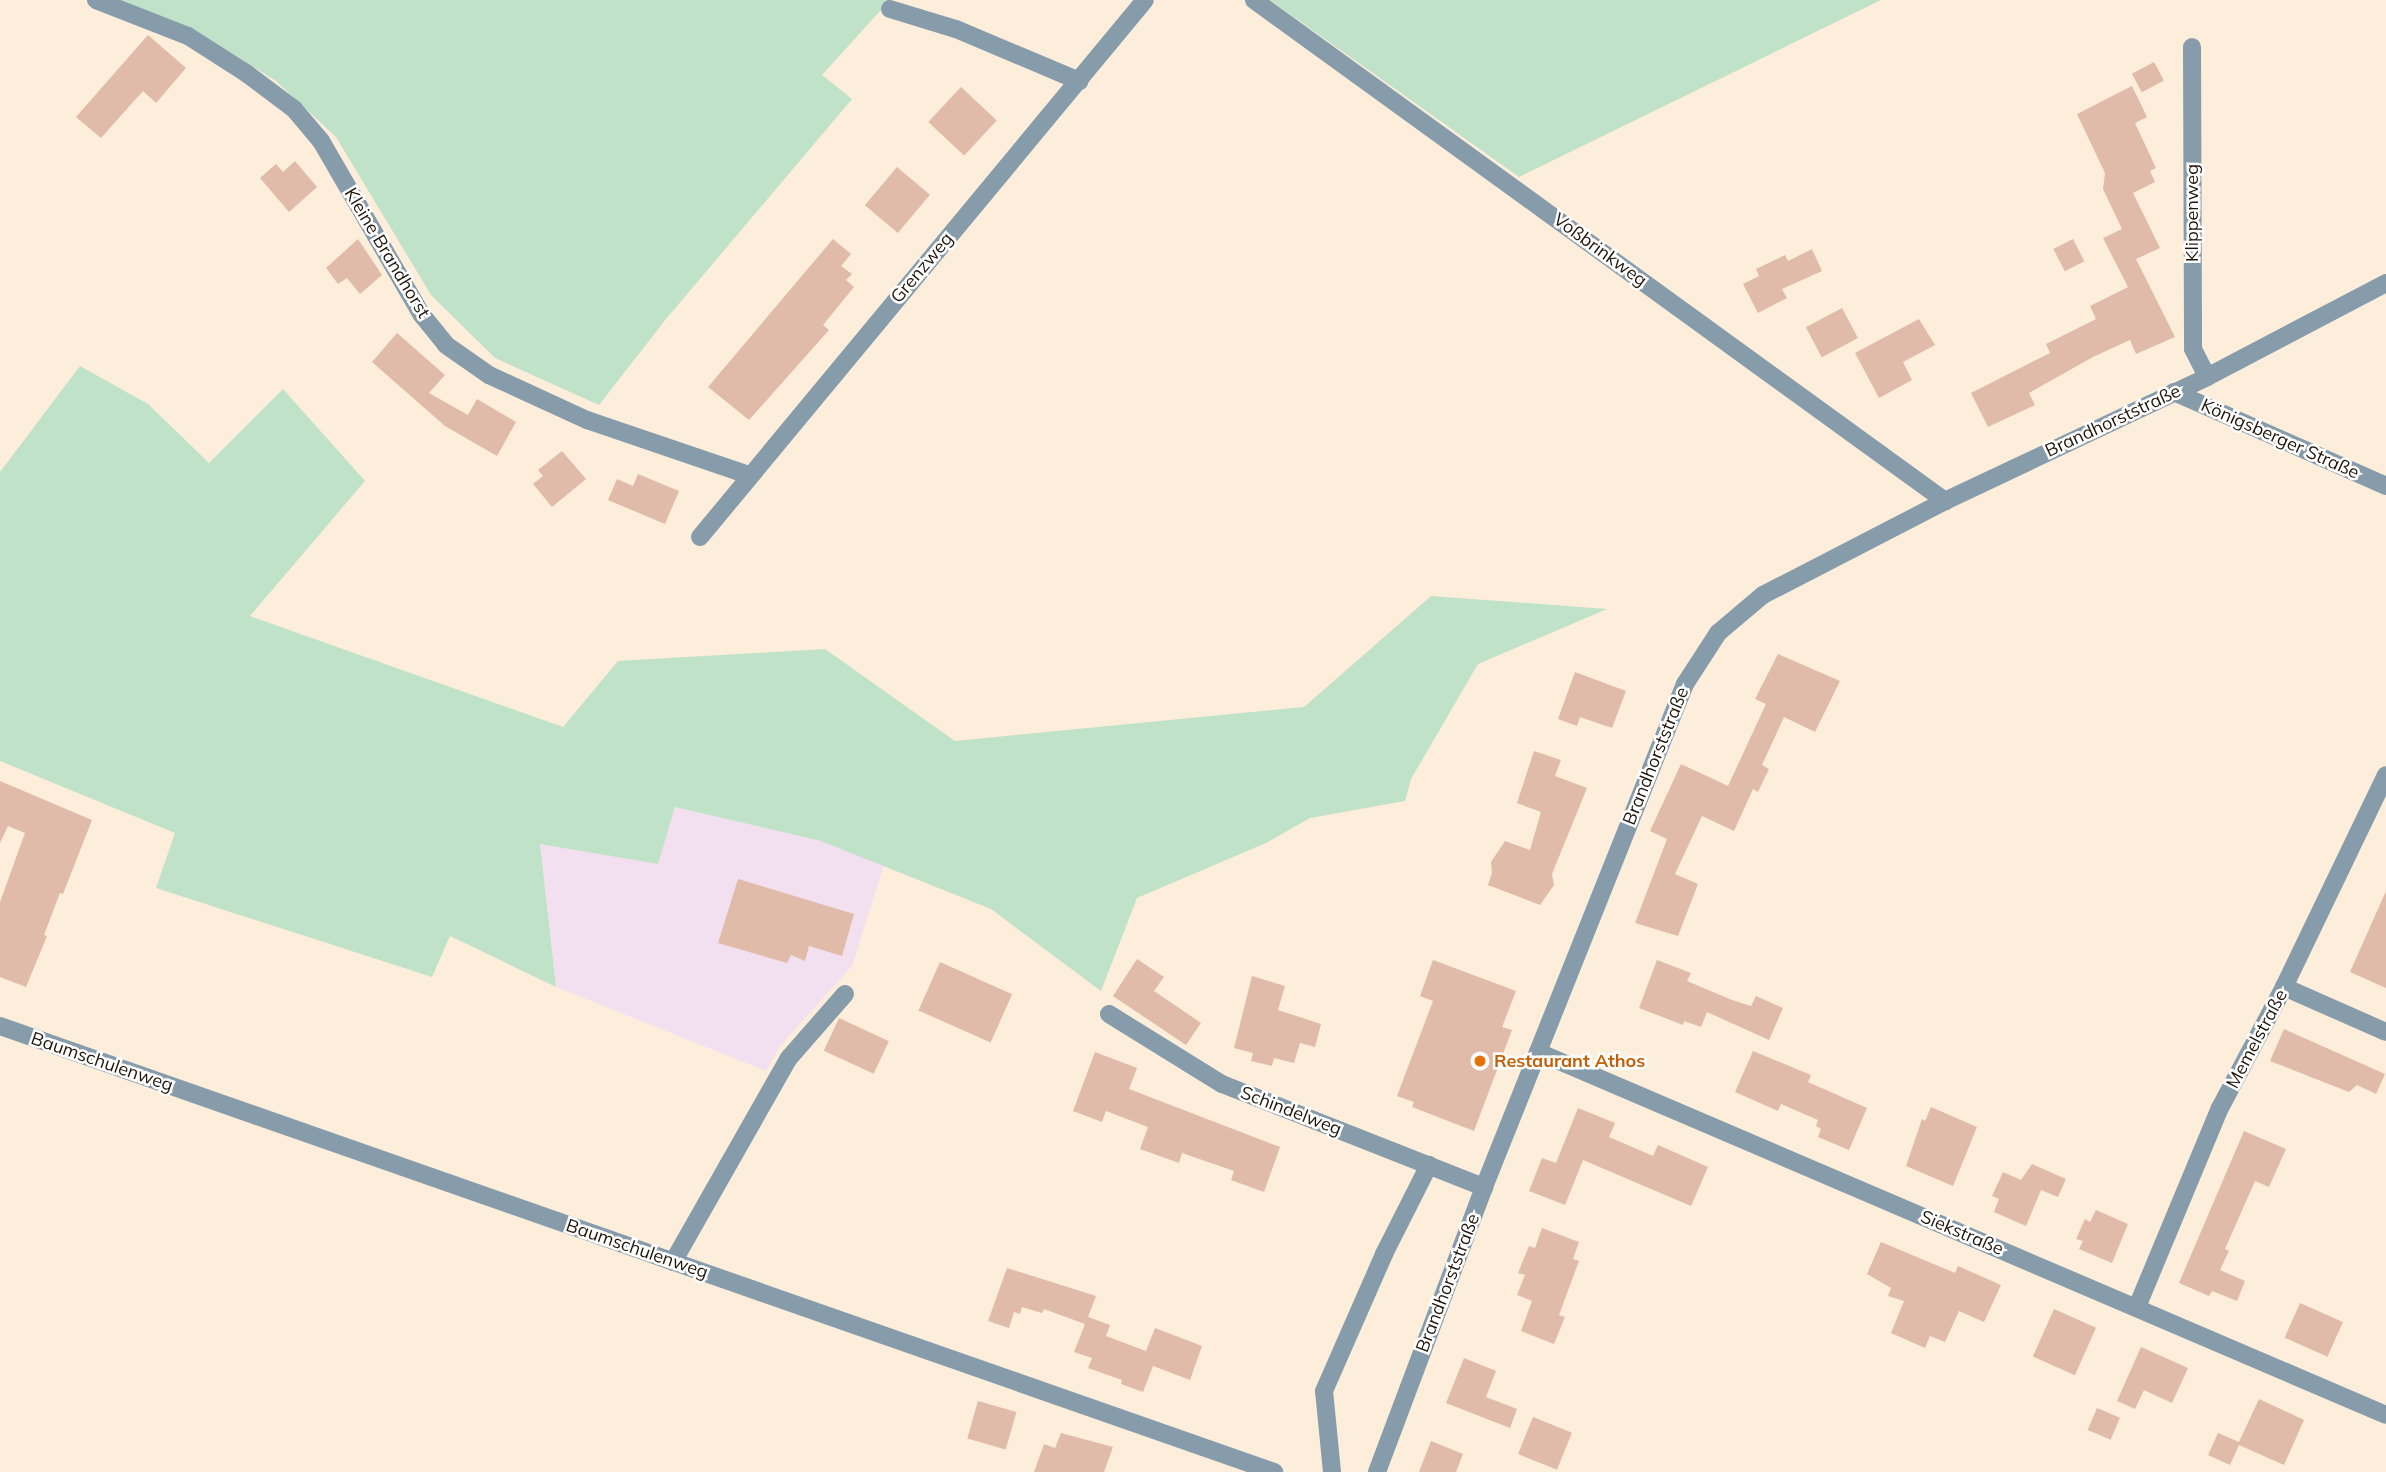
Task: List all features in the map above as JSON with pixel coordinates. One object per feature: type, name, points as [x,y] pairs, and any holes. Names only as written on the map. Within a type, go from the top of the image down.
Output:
[{"type":"street","name":"Kleine Brandhorst","points":[[96,0],[188,36],[246,73],[294,109],[321,141],[422,315],[446,345],[489,374],[587,420],[749,475]]},
{"type":"street","name":"Grenzweg","points":[[701,537],[749,475],[1145,0]]},
{"type":"street","name":"Voßbrinkweg","points":[[1254,0],[1945,500]]},
{"type":"street","points":[[890,9],[956,29],[1079,81]]},
{"type":"street","name":"Klippenweg","points":[[2192,47],[2193,349],[2207,377]]},
{"type":"street","name":"Brandhorststraße","points":[[1377,1472],[1484,1187],[1685,684],[1718,633],[1763,595],[1945,500],[2207,377],[2386,283]]},
{"type":"street","name":"Königsberger Straße","points":[[2174,392],[2386,486]]},
{"type":"street","name":"Memelstraße","points":[[2137,1307],[2220,1108],[2284,987],[2386,775]]},
{"type":"street","points":[[2284,987],[2386,1032]]},
{"type":"street","points":[[673,1262],[789,1058],[845,994]]},
{"type":"street","name":"Schindelweg","points":[[1110,1014],[1222,1084],[1484,1187]]},
{"type":"street","name":"Baumschulenweg","points":[[0,1026],[1274,1472]]},
{"type":"street","name":"Siekstraße","points":[[1538,1052],[2386,1415]]},
{"type":"street","points":[[1332,1472],[1324,1391],[1384,1254],[1429,1165]]},
{"type":"shaded area","points":[[675,807],[821,841],[884,865],[852,966],[780,1046],[766,1071],[556,987],[540,843],[658,864]]},
{"type":"green space","points":[[117,0],[890,0],[822,75],[852,99],[666,319],[599,405],[495,358],[431,295],[336,137],[276,81],[195,30]]},
{"type":"green space","points":[[1270,0],[1881,0],[1519,177]]},
{"type":"green space","points":[[80,366],[148,404],[209,463],[283,389],[365,481],[250,616],[563,727],[618,661],[825,649],[955,741],[1304,707],[1431,596],[1607,609],[1478,664],[1411,779],[1405,801],[1310,818],[1266,843],[1137,898],[1101,991],[991,909],[821,841],[675,807],[658,864],[540,844],[556,987],[450,936],[432,977],[156,888],[175,833],[0,761],[0,472]]},
{"type":"building","points":[[148,35],[186,68],[156,103],[143,91],[101,138],[76,117]]},
{"type":"building","points":[[2154,62],[2164,81],[2142,92],[2132,74]]},
{"type":"building","points":[[2132,86],[2147,117],[2135,123],[2156,168],[2150,171],[2155,182],[2133,193],[2160,248],[2136,259],[2175,337],[2136,354],[2130,340],[2093,357],[2029,393],[2035,405],[1988,427],[1971,393],[2050,353],[2046,344],[2096,319],[2090,306],[2128,287],[2103,238],[2122,229],[2103,189],[2105,173],[2077,114]]},
{"type":"building","points":[[961,87],[997,120],[964,156],[928,122]]},
{"type":"building","points":[[295,161],[317,187],[289,212],[260,178],[276,164],[283,172]]},
{"type":"building","points":[[897,167],[930,195],[898,233],[865,205]]},
{"type":"building","points":[[358,239],[382,275],[360,294],[347,278],[338,284],[326,268]]},
{"type":"building","points":[[833,239],[851,254],[841,266],[852,274],[846,280],[854,287],[823,325],[829,330],[749,420],[708,387]]},
{"type":"building","points":[[2073,239],[2084,261],[2065,271],[2053,249]]},
{"type":"building","points":[[1812,249],[1822,271],[1782,289],[1787,298],[1758,313],[1743,284],[1759,276],[1756,269],[1785,255],[1788,261]]},
{"type":"building","points":[[1842,308],[1858,338],[1822,357],[1806,327]]},
{"type":"building","points":[[1919,319],[1935,345],[1903,362],[1912,380],[1879,398],[1855,353]]},
{"type":"building","points":[[397,333],[445,375],[429,393],[468,415],[477,399],[516,422],[497,456],[445,426],[372,362]]},
{"type":"building","points":[[562,451],[586,479],[552,507],[533,484],[543,476],[538,470]]},
{"type":"building","points":[[638,474],[679,491],[665,524],[608,500],[617,479],[633,486]]},
{"type":"building","points":[[1778,654],[1840,681],[1815,732],[1784,717],[1762,765],[1769,769],[1758,792],[1753,789],[1734,831],[1702,816],[1675,874],[1698,884],[1678,936],[1635,923],[1667,839],[1650,831],[1681,764],[1728,786],[1766,704],[1755,699]]},
{"type":"building","points":[[1575,672],[1626,691],[1612,728],[1580,717],[1577,726],[1558,719]]},
{"type":"building","points":[[1534,751],[1561,760],[1555,776],[1587,788],[1552,874],[1554,885],[1540,905],[1488,885],[1492,873],[1491,862],[1505,841],[1530,850],[1541,812],[1517,803]]},
{"type":"building","points":[[0,781],[92,820],[63,894],[60,893],[44,935],[47,936],[26,987],[0,977],[0,902],[25,833],[8,826],[0,843]]},
{"type":"building","points":[[738,879],[854,914],[842,956],[809,946],[805,961],[791,955],[787,963],[718,943]]},
{"type":"building","points":[[2386,891],[2386,988],[2350,972]]},
{"type":"building","points":[[1137,959],[1164,977],[1154,991],[1201,1023],[1186,1045],[1113,996]]},
{"type":"building","points":[[1433,960],[1516,991],[1502,1027],[1512,1030],[1474,1131],[1412,1107],[1414,1102],[1397,1096],[1433,1001],[1420,996]]},
{"type":"building","points":[[1657,960],[1691,973],[1687,981],[1732,1000],[1751,1006],[1756,996],[1783,1008],[1769,1040],[1707,1012],[1701,1027],[1684,1021],[1683,1025],[1639,1008]]},
{"type":"building","points":[[940,962],[1012,994],[991,1043],[918,1010]]},
{"type":"building","points":[[1252,976],[1285,986],[1278,1010],[1321,1024],[1315,1047],[1300,1043],[1294,1063],[1274,1058],[1272,1066],[1251,1061],[1253,1053],[1234,1048]]},
{"type":"building","points":[[839,1018],[889,1041],[874,1074],[824,1051]]},
{"type":"building","points":[[2284,1029],[2385,1074],[2376,1094],[2357,1085],[2349,1092],[2270,1061]]},
{"type":"building","points":[[1753,1051],[1811,1075],[1808,1082],[1867,1108],[1849,1150],[1818,1137],[1821,1129],[1816,1126],[1818,1120],[1781,1104],[1778,1111],[1735,1092]]},
{"type":"building","points":[[1095,1052],[1137,1068],[1129,1089],[1280,1147],[1264,1192],[1231,1180],[1234,1171],[1182,1153],[1179,1163],[1140,1149],[1148,1127],[1106,1111],[1102,1122],[1073,1111]]},
{"type":"building","points":[[1931,1107],[1977,1127],[1953,1186],[1906,1166],[1922,1119],[1925,1121]]},
{"type":"building","points":[[1578,1108],[1615,1123],[1609,1137],[1653,1156],[1658,1145],[1708,1167],[1691,1206],[1583,1160],[1565,1205],[1529,1191],[1542,1158],[1556,1163]]},
{"type":"building","points":[[2244,1131],[2286,1149],[2269,1187],[2255,1181],[2225,1249],[2229,1251],[2220,1270],[2245,1281],[2237,1301],[2212,1291],[2209,1296],[2179,1283]]},
{"type":"building","points":[[2032,1164],[2066,1179],[2058,1197],[2041,1190],[2026,1226],[1994,1212],[1999,1199],[1992,1196],[2003,1172],[2021,1180]]},
{"type":"building","points":[[2096,1210],[2128,1224],[2112,1263],[2079,1249],[2083,1241],[2076,1239],[2085,1219],[2090,1222]]},
{"type":"building","points":[[1542,1228],[1579,1242],[1573,1259],[1579,1261],[1559,1315],[1565,1317],[1554,1344],[1521,1331],[1532,1301],[1517,1295],[1525,1275],[1518,1273],[1529,1246],[1535,1248]]},
{"type":"building","points":[[1881,1242],[1955,1273],[1958,1266],[2001,1285],[1984,1322],[1959,1311],[1945,1342],[1930,1336],[1925,1348],[1891,1333],[1904,1301],[1888,1296],[1891,1288],[1867,1274]]},
{"type":"building","points":[[1007,1268],[1096,1296],[1088,1317],[1110,1325],[1106,1336],[1146,1351],[1155,1328],[1202,1346],[1190,1380],[1153,1366],[1143,1392],[1121,1384],[1122,1380],[1088,1368],[1092,1358],[1074,1352],[1085,1324],[1044,1309],[1042,1313],[1022,1307],[1020,1314],[1014,1312],[1009,1328],[988,1321]]},
{"type":"building","points":[[2300,1303],[2343,1322],[2327,1357],[2285,1338]]},
{"type":"building","points":[[2054,1309],[2096,1328],[2075,1375],[2033,1357]]},
{"type":"building","points":[[2141,1347],[2188,1368],[2172,1403],[2144,1390],[2135,1409],[2117,1401]]},
{"type":"building","points":[[1464,1358],[1496,1371],[1486,1397],[1517,1409],[1510,1428],[1446,1403]]},
{"type":"building","points":[[2259,1399],[2304,1420],[2284,1465],[2239,1445],[2230,1465],[2208,1455],[2218,1433],[2239,1442]]},
{"type":"building","points":[[978,1401],[1016,1412],[1006,1450],[967,1438]]},
{"type":"building","points":[[2097,1408],[2120,1418],[2111,1440],[2088,1430]]},
{"type":"building","points":[[1533,1417],[1572,1433],[1557,1470],[1518,1454]]},
{"type":"building","points":[[1061,1433],[1113,1447],[1104,1472],[1034,1472],[1044,1444],[1055,1448]]},
{"type":"building","points":[[1431,1441],[1463,1454],[1456,1472],[1419,1472]]},
{"type":"place","name":"Restaurant Athos","points":[[1480,1061]]}]
